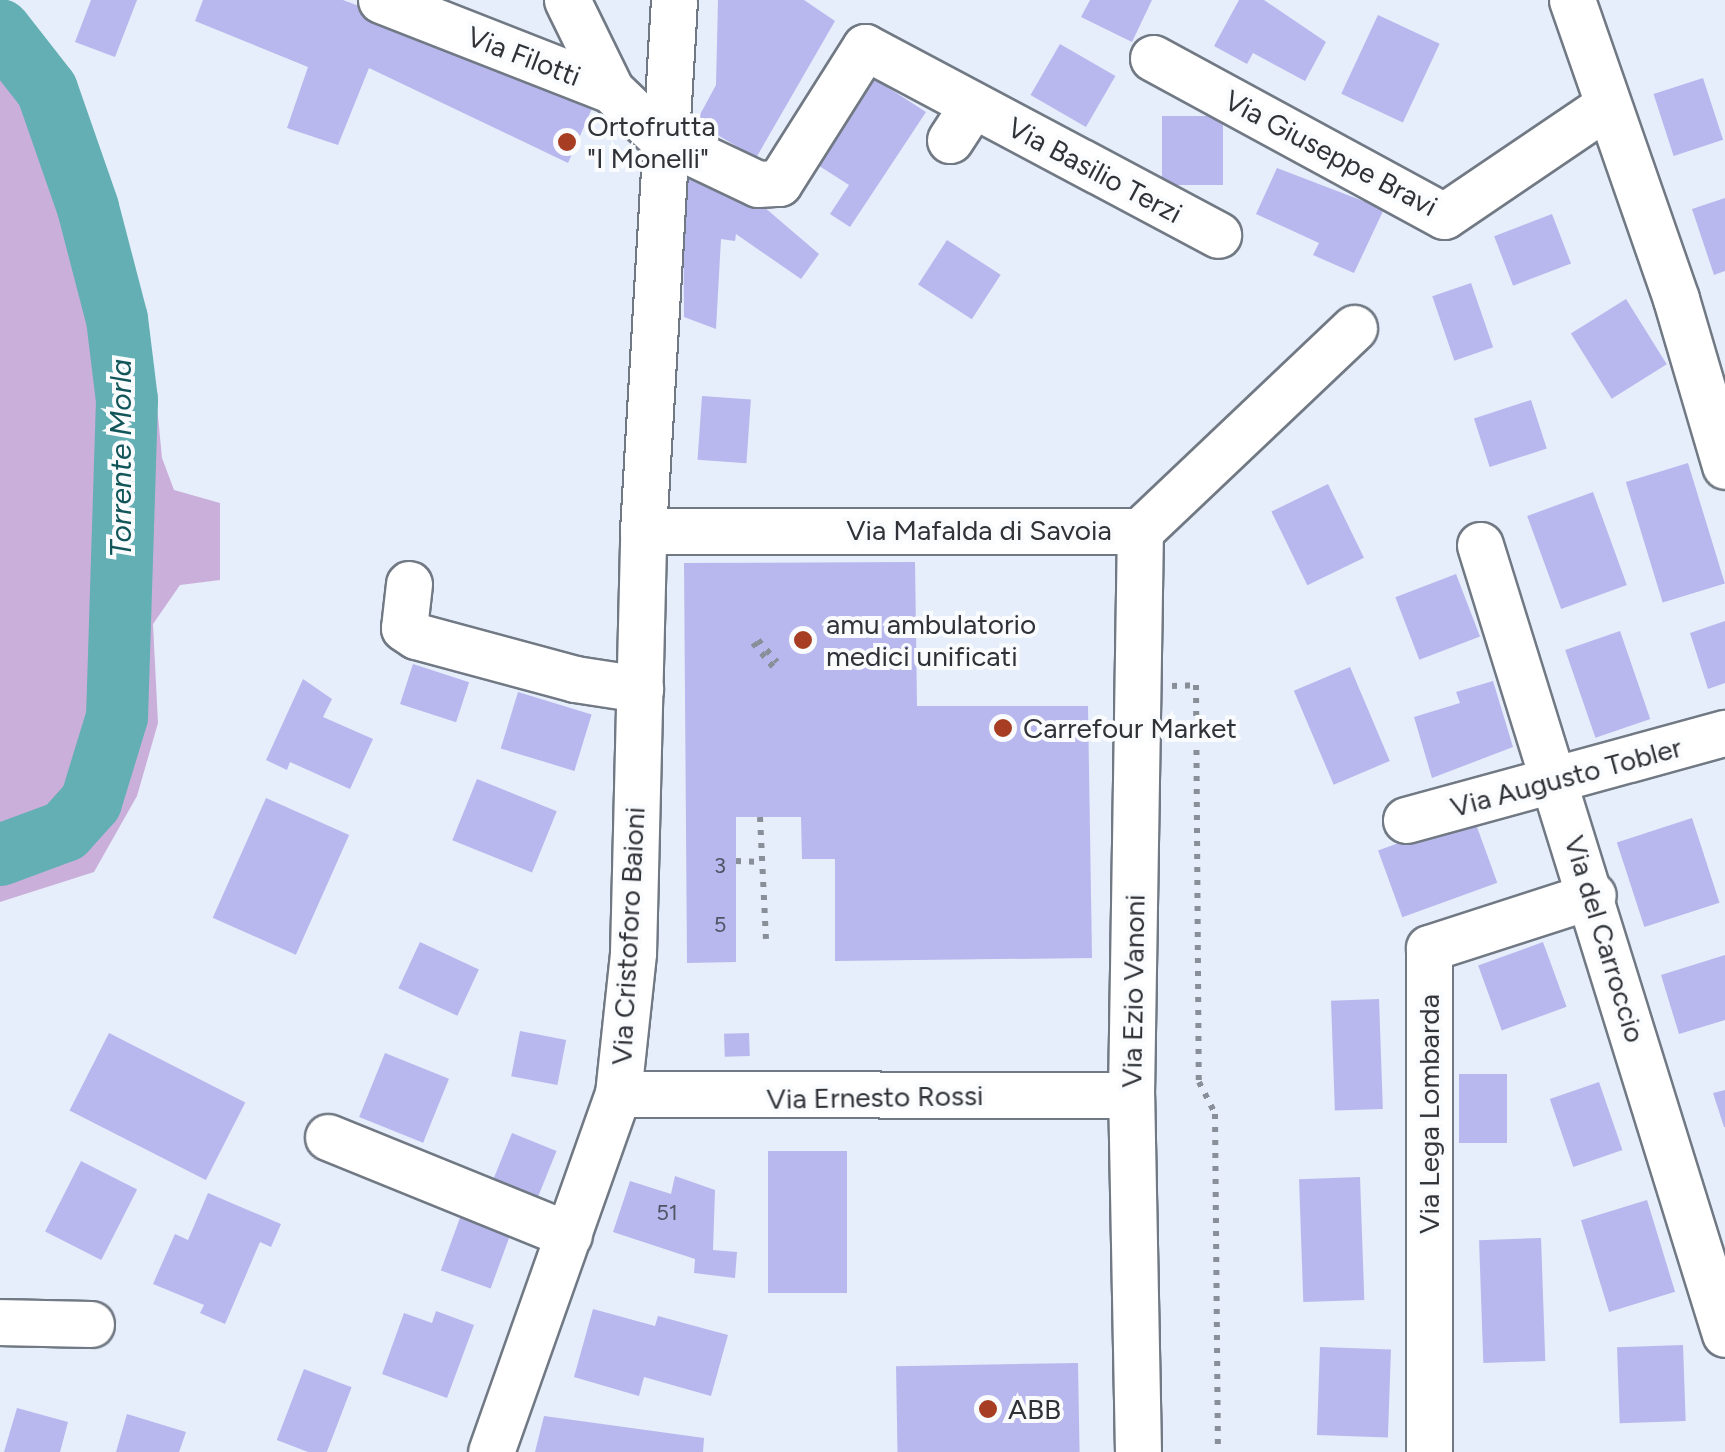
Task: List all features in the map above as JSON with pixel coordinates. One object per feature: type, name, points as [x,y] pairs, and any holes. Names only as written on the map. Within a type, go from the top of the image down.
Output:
[{"type":"street","name":"Via Filotti","points":[[380,0],[611,90]]},
{"type":"street","points":[[567,0],[611,90],[661,138]]},
{"type":"street","name":"Via Cristoforo Baioni","points":[[491,1452],[618,1094],[633,952],[642,531],[661,138],[674,0]]},
{"type":"street","points":[[1572,0],[1605,107],[1676,299],[1725,466]]},
{"type":"street","name":"Via Basilio Terzi","points":[[661,138],[758,184],[779,183],[865,47],[961,123],[1218,235]]},
{"type":"street","name":"Via Giuseppe Bravi","points":[[1152,58],[1444,216],[1605,107]]},
{"type":"street","name":"Via Mafalda di Savoia","points":[[642,531],[930,528],[1014,544],[1140,531],[1354,328]]},
{"type":"street","name":"Via Ezio Vanoni","points":[[1138,1452],[1131,1094],[1140,531]]},
{"type":"street","name":"Via del Carroccio","points":[[1480,545],[1593,894],[1725,1334]]},
{"type":"street","points":[[409,584],[404,628],[416,636],[575,679],[640,689]]},
{"type":"street","name":"Via Augusto Tobler","points":[[1406,820],[1556,784],[1725,733]]},
{"type":"street","name":"Via Lega Lombarda","points":[[1430,1452],[1428,948],[1593,894]]},
{"type":"street","name":"Via Ernesto Rossi","points":[[618,1094],[1131,1094]]},
{"type":"street","points":[[328,1138],[569,1235]]},
{"type":"street","points":[[0,1322],[91,1324]]},
{"type":"path","points":[[756,641],[775,665]]},
{"type":"path","points":[[1137,686],[1196,685],[1199,1082],[1215,1114],[1218,1452]]},
{"type":"path","points":[[760,817],[766,939]]},
{"type":"path","points":[[736,861],[762,862]]},
{"type":"shaded area","points":[[0,69],[32,109],[59,172],[83,263],[114,216],[152,354],[162,458],[174,490],[220,503],[220,580],[180,585],[153,624],[158,723],[137,796],[94,872],[0,902]]},
{"type":"building","points":[[91,0],[137,0],[115,57],[75,42]]},
{"type":"building","points":[[203,0],[343,0],[597,97],[568,163],[369,68],[338,145],[287,128],[308,67],[195,21]]},
{"type":"building","points":[[718,0],[804,0],[835,21],[756,158],[696,122],[716,85]]},
{"type":"building","points":[[1090,0],[1152,0],[1132,42],[1081,17]]},
{"type":"building","points":[[1239,0],[1264,0],[1326,42],[1305,81],[1253,53],[1247,64],[1214,46]]},
{"type":"building","points":[[1378,15],[1440,44],[1403,123],[1341,94]]},
{"type":"building","points":[[1060,44],[1115,76],[1086,127],[1030,95]]},
{"type":"building","points":[[870,76],[926,112],[850,227],[830,214],[849,185],[813,162]]},
{"type":"building","points":[[1703,78],[1723,140],[1674,156],[1654,94]]},
{"type":"building","points":[[1162,116],[1223,116],[1223,185],[1162,185]]},
{"type":"building","points":[[710,161],[819,254],[801,279],[736,234],[735,241],[721,239],[716,329],[684,317],[683,167]]},
{"type":"building","points":[[1277,168],[1384,209],[1354,273],[1313,255],[1319,243],[1256,214]]},
{"type":"building","points":[[1725,198],[1725,271],[1714,275],[1692,209]]},
{"type":"building","points":[[1552,214],[1571,263],[1513,286],[1494,236]]},
{"type":"building","points":[[947,240],[1001,275],[972,319],[918,284]]},
{"type":"building","points":[[1471,283],[1493,347],[1454,361],[1432,296]]},
{"type":"building","points":[[1626,299],[1667,364],[1612,399],[1571,333]]},
{"type":"building","points":[[702,396],[751,399],[746,463],[698,460]]},
{"type":"building","points":[[1531,400],[1547,449],[1490,467],[1474,419]]},
{"type":"building","points":[[1688,463],[1725,583],[1663,602],[1626,482]]},
{"type":"building","points":[[1328,484],[1364,558],[1307,585],[1271,512]]},
{"type":"building","points":[[1593,492],[1627,585],[1561,609],[1527,516]]},
{"type":"building","points":[[915,562],[917,706],[1088,706],[1092,958],[835,961],[835,859],[802,859],[801,817],[736,817],[736,962],[687,963],[684,563]]},
{"type":"building","points":[[1456,574],[1480,637],[1419,660],[1395,597]]},
{"type":"building","points":[[1725,621],[1725,683],[1708,689],[1690,633]]},
{"type":"building","points":[[1620,631],[1650,719],[1595,738],[1565,650]]},
{"type":"building","points":[[413,664],[469,682],[456,722],[400,704]]},
{"type":"building","points":[[1350,667],[1390,761],[1334,785],[1294,691]]},
{"type":"building","points":[[303,679],[332,699],[323,717],[373,739],[350,789],[290,762],[287,770],[266,760]]},
{"type":"building","points":[[1493,681],[1513,747],[1432,778],[1414,717],[1460,703],[1456,692]]},
{"type":"building","points":[[518,692],[592,715],[574,771],[501,748]]},
{"type":"building","points":[[477,779],[557,811],[532,872],[452,840]]},
{"type":"building","points":[[266,798],[349,835],[296,955],[213,918]]},
{"type":"building","points":[[1473,816],[1497,883],[1402,917],[1378,851]]},
{"type":"building","points":[[1692,818],[1720,903],[1644,927],[1617,842]]},
{"type":"building","points":[[420,942],[479,969],[457,1016],[398,988]]},
{"type":"building","points":[[1543,942],[1567,1007],[1502,1030],[1478,966]]},
{"type":"building","points":[[1725,955],[1725,1020],[1679,1034],[1661,975]]},
{"type":"building","points":[[1379,999],[1383,1109],[1335,1111],[1331,1001]]},
{"type":"building","points":[[520,1031],[566,1040],[557,1085],[511,1076]]},
{"type":"building","points":[[109,1033],[245,1102],[206,1180],[70,1111]]},
{"type":"building","points":[[749,1033],[750,1056],[725,1057],[724,1034]]},
{"type":"building","points":[[385,1053],[449,1079],[423,1143],[359,1117]]},
{"type":"building","points":[[1459,1074],[1507,1074],[1507,1143],[1459,1143]]},
{"type":"building","points":[[1599,1082],[1622,1150],[1573,1167],[1550,1099]]},
{"type":"building","points":[[1725,1090],[1725,1127],[1724,1127],[1713,1093]]},
{"type":"building","points":[[512,1133],[557,1151],[533,1209],[488,1191]]},
{"type":"building","points":[[768,1151],[847,1151],[847,1293],[768,1293]]},
{"type":"building","points":[[81,1161],[137,1190],[101,1260],[45,1231]]},
{"type":"building","points":[[675,1176],[715,1190],[713,1250],[737,1252],[735,1278],[694,1273],[695,1259],[613,1232],[630,1181],[671,1194]]},
{"type":"building","points":[[1360,1177],[1364,1300],[1303,1302],[1299,1179]]},
{"type":"building","points":[[208,1193],[281,1224],[271,1247],[260,1242],[225,1324],[200,1313],[204,1305],[153,1284],[175,1234],[188,1240]]},
{"type":"building","points":[[1647,1200],[1675,1292],[1609,1312],[1581,1220]]},
{"type":"building","points":[[461,1215],[511,1233],[491,1289],[441,1270]]},
{"type":"building","points":[[1541,1238],[1545,1361],[1483,1363],[1479,1240]]},
{"type":"building","points":[[593,1309],[655,1326],[658,1316],[728,1335],[711,1396],[644,1377],[639,1396],[574,1377]]},
{"type":"building","points":[[436,1311],[474,1325],[447,1398],[382,1374],[404,1313],[432,1323]]},
{"type":"building","points":[[1683,1345],[1686,1421],[1620,1423],[1617,1347]]},
{"type":"building","points":[[1320,1347],[1391,1349],[1388,1437],[1317,1435]]},
{"type":"building","name":"ABB","points":[[1078,1363],[1080,1452],[898,1452],[896,1366]]},
{"type":"building","points":[[304,1369],[352,1387],[327,1452],[308,1452],[277,1440]]},
{"type":"building","points":[[17,1408],[68,1422],[60,1452],[4,1452]]},
{"type":"building","points":[[127,1414],[186,1432],[179,1452],[116,1452]]},
{"type":"building","points":[[544,1416],[704,1438],[703,1452],[535,1452]]},
{"type":"waterway","name":"Torrente Morla","points":[[0,30],[47,90],[88,208],[117,319],[127,400],[117,717],[91,802],[65,831],[0,855]]},
{"type":"place","name":"Ortofrutta \"I Monelli\"","points":[[567,142]]},
{"type":"place","name":"amu ambulatorio medici unificati","points":[[803,640]]},
{"type":"place","name":"Carrefour Market","points":[[1003,728]]},
{"type":"place","name":"ABB","points":[[988,1409]]}]
